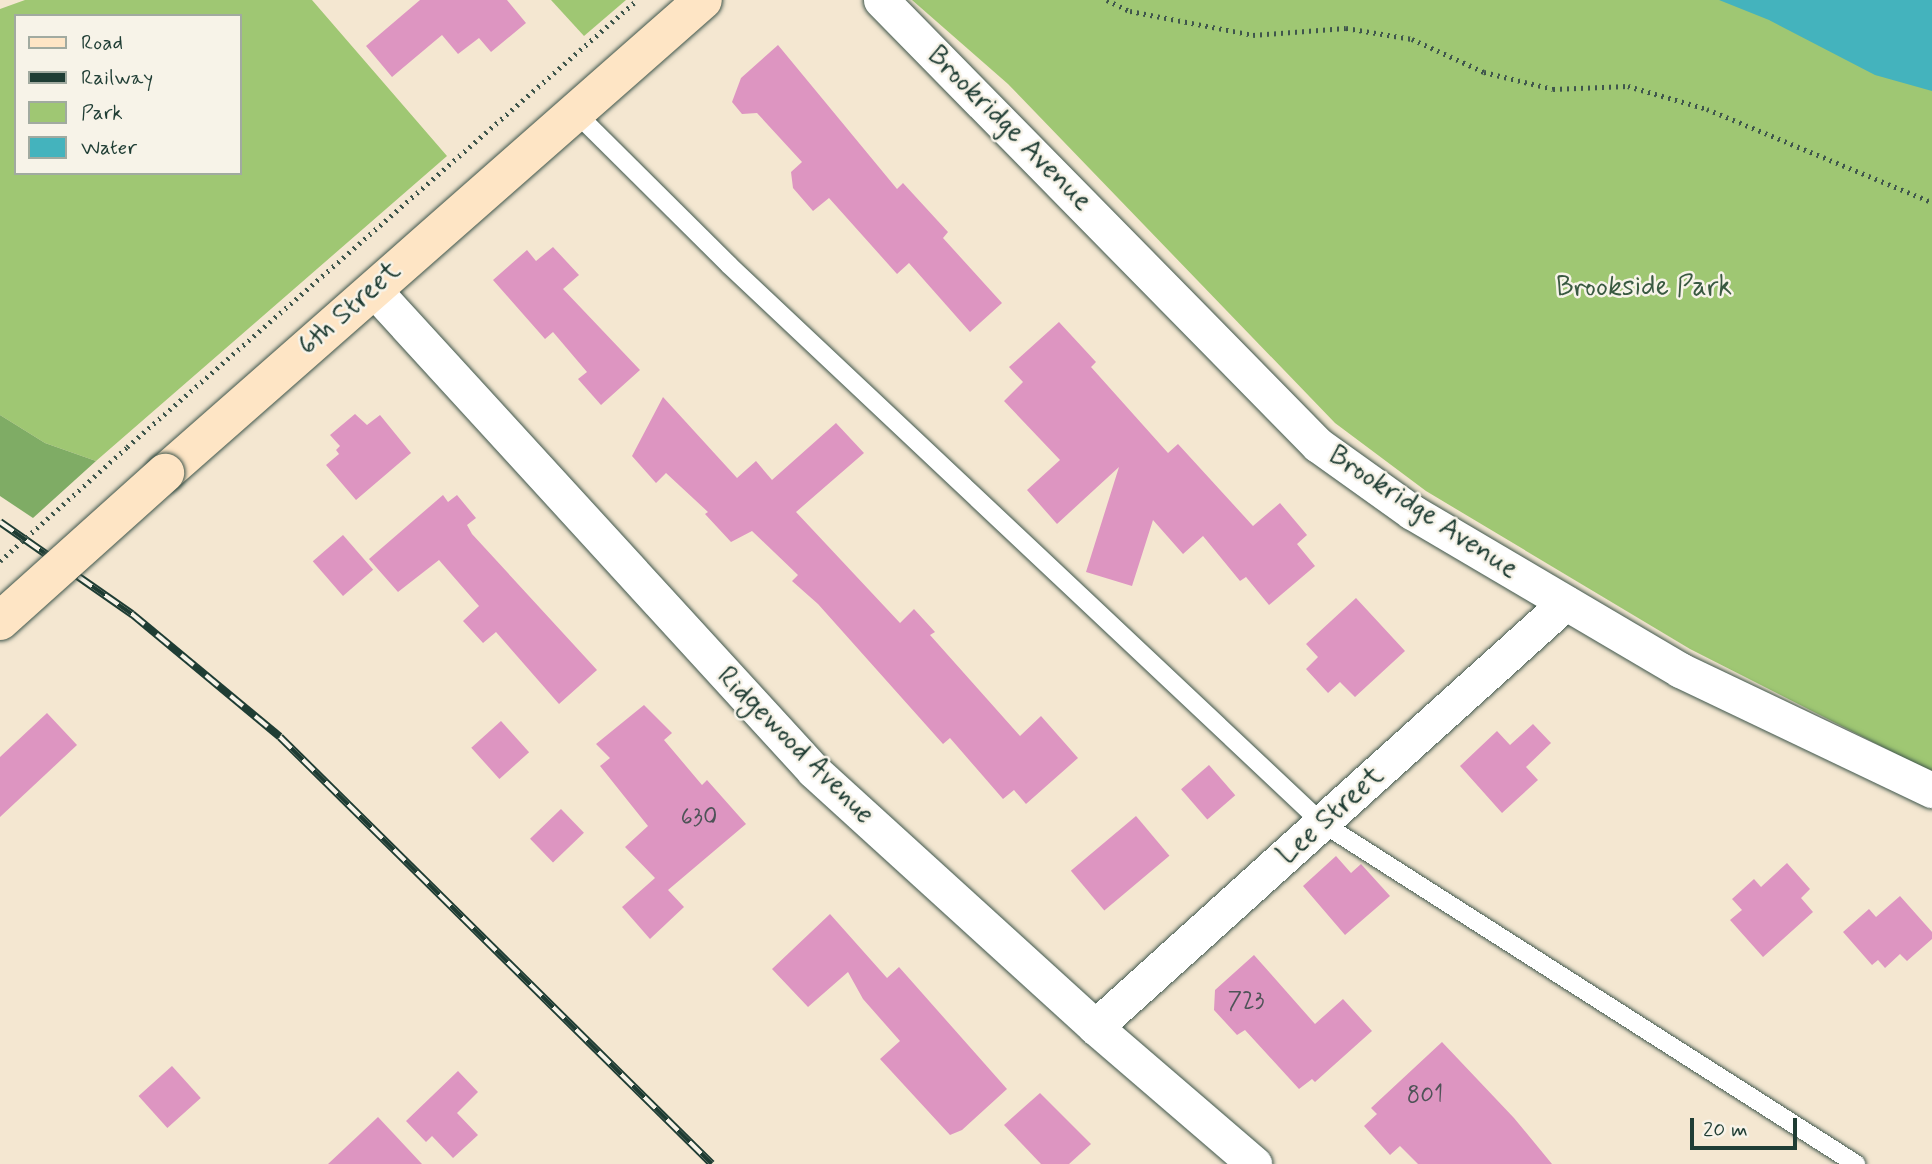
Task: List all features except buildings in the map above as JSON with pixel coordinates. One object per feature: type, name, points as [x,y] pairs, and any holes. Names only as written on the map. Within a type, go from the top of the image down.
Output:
[{"type":"main road","name":"6th Street","points":[[0,621],[574,111],[703,0]]},
{"type":"street","name":"Brookridge Avenue","points":[[881,0],[1318,445],[1412,512],[1680,670],[1932,790]]},
{"type":"street","name":"Ridgewood Avenue","points":[[373,289],[814,771],[1095,1027],[1254,1164]]},
{"type":"street","name":"Lee Street","points":[[1095,1027],[1565,603]]},
{"type":"lane","points":[[574,111],[729,265],[1322,823],[1856,1164]]},
{"type":"path","points":[[0,561],[637,0]]},
{"type":"path","points":[[1108,0],[1130,11],[1253,34],[1346,28],[1412,39],[1485,72],[1553,89],[1628,86],[1707,110],[1932,202]]},
{"type":"green space","points":[[25,0],[312,0],[447,156],[96,461],[45,443],[0,415],[0,9]]},
{"type":"green space","points":[[551,0],[626,0],[584,36]]},
{"type":"green space","name":"Brookside Park","points":[[912,0],[1932,0],[1932,772],[1690,649],[1426,491],[1335,423],[1008,84]]},
{"type":"green space","points":[[0,415],[45,443],[96,461],[33,518],[0,496]]},
{"type":"water","points":[[1719,0],[1932,0],[1932,91],[1875,75],[1769,20]]},
{"type":"railway","points":[[0,522],[132,614],[280,737],[712,1164]]}]
